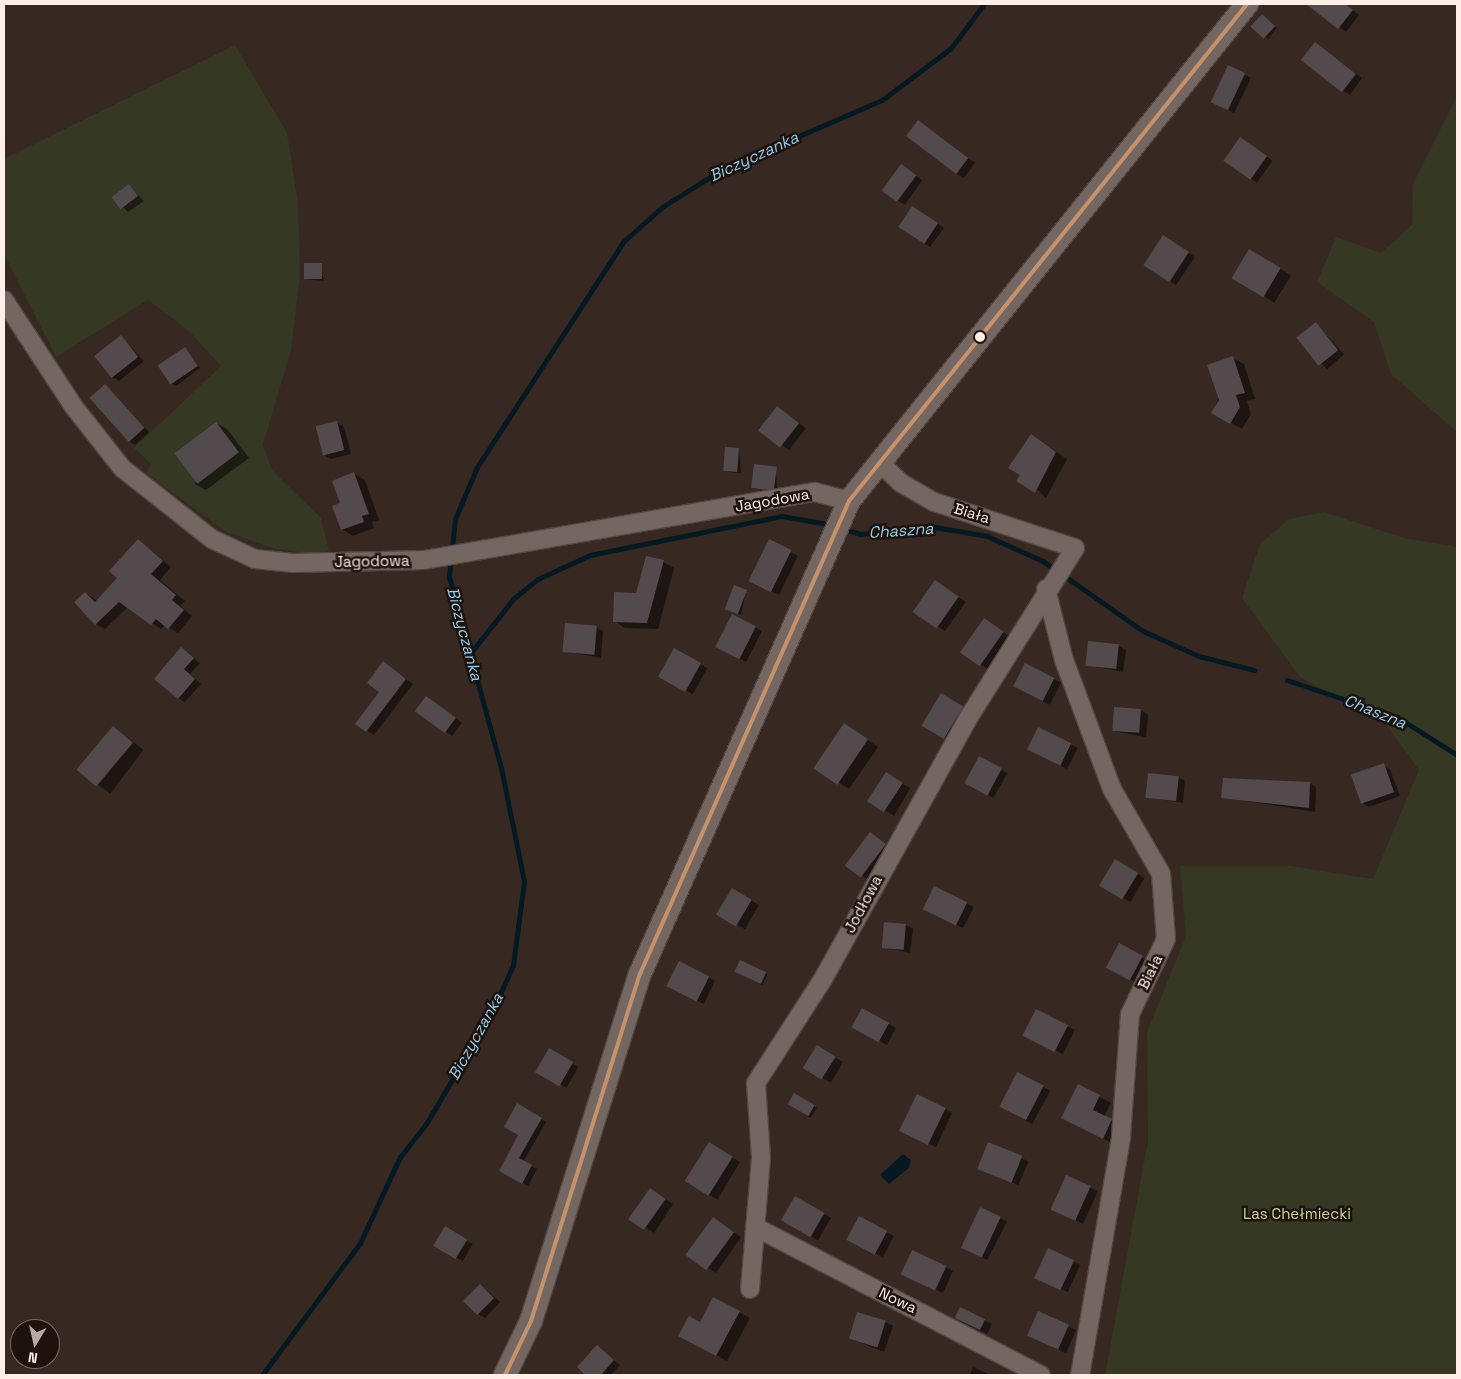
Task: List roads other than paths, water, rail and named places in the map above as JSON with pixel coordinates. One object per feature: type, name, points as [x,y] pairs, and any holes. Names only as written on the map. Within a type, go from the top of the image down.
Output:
[{"type":"street","points":[[505,1375],[531,1321],[640,974],[846,509],[878,461],[1247,4]]},
{"type":"street","name":"Jagodowa","points":[[4,300],[74,407],[122,468],[212,539],[255,558],[294,563],[424,560],[476,553],[814,492],[846,509]]},
{"type":"street","name":"Biała","points":[[878,461],[900,482],[934,502],[1075,548]]},
{"type":"street","name":"Jodłowa","points":[[750,1289],[761,1157],[756,1083],[823,979],[894,846],[1055,576],[1075,548]]},
{"type":"street","name":"Biała","points":[[1055,576],[1064,660],[1112,789],[1161,874],[1166,939],[1130,1014],[1121,1138],[1080,1375]]},
{"type":"street","name":"Nowa","points":[[755,1227],[1041,1375]]},
{"type":"water","points":[[903,1154],[911,1160],[909,1168],[889,1184],[880,1175]]},
{"type":"waterway","name":"Biczyczanka","points":[[262,1375],[360,1243],[400,1157],[426,1124],[492,1012],[513,965],[524,881],[501,768],[449,577],[455,519],[477,467],[623,242],[662,207],[723,169],[882,100],[951,48],[984,4]]},
{"type":"waterway","name":"Chaszna","points":[[469,655],[513,599],[538,579],[590,555],[782,516],[833,525]]},
{"type":"waterway","name":"Chaszna","points":[[843,529],[860,534],[929,526],[987,536],[1043,561],[1143,631],[1199,656],[1254,670]]},
{"type":"waterway","name":"Chaszna","points":[[1287,680],[1397,717],[1457,755]]},
{"type":"park label","name":"Las Chełmiecki","points":[[1297,1214]]}]
